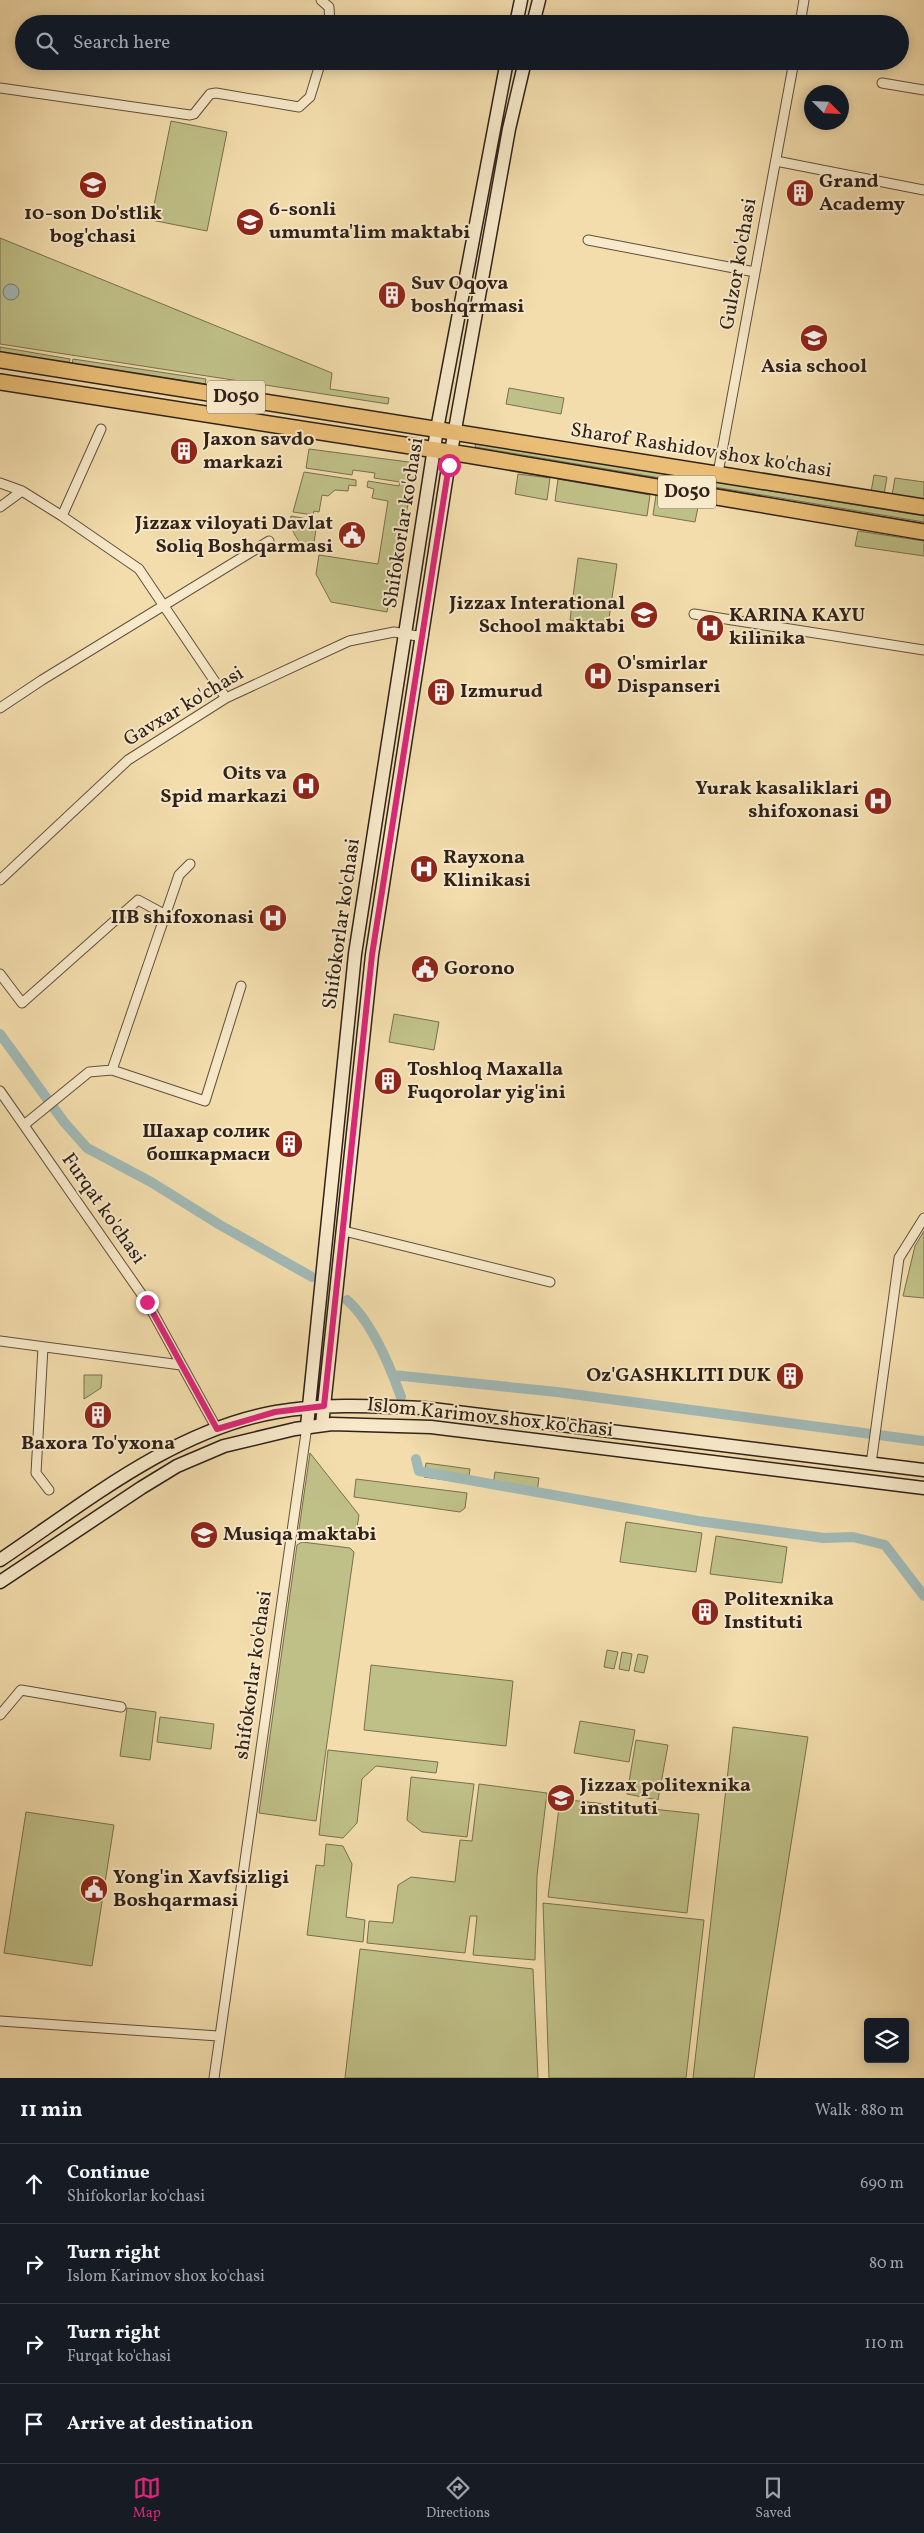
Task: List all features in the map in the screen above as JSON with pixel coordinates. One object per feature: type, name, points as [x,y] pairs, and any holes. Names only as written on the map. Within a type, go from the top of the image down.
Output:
[{"type":"main road","points":[[518,15],[521,0]]},
{"type":"main road","points":[[536,15],[539,0]]},
{"type":"main road","name":"Shifokorlar ko'chasi","points":[[306,1426],[310,1407],[355,954],[437,429],[505,70]]},
{"type":"main road","name":"Shifokorlar ko'chasi","points":[[322,1425],[372,955],[451,452],[509,129],[523,70]]},
{"type":"main road","name":"D050","points":[[0,360],[455,432]]},
{"type":"main road","name":"D050","points":[[0,382],[451,452]]},
{"type":"main road","name":"Sharof Rashidov shox ko'chasi","points":[[455,432],[924,507]]},
{"type":"main road","name":"Sharof Rashidov shox ko'chasi","points":[[451,452],[924,532]]},
{"type":"main road","name":"Islom Karimov shox ko'chasi","points":[[0,1560],[156,1456],[217,1429],[275,1412],[310,1407],[361,1405],[453,1410],[924,1470]]},
{"type":"main road","name":"Islom Karimov shox ko'chasi","points":[[0,1582],[140,1488],[178,1466],[224,1446],[306,1426],[361,1423],[431,1428],[924,1488]]},
{"type":"street","points":[[320,0],[329,7],[329,15]]},
{"type":"street","points":[[802,15],[804,0]]},
{"type":"street","points":[[0,88],[190,115],[194,114],[210,94],[216,93],[299,107],[310,96],[318,70]]},
{"type":"street","name":"Gulzor ko'chasi","points":[[718,473],[792,70]]},
{"type":"street","points":[[882,83],[924,90]]},
{"type":"street","points":[[776,161],[924,190]]},
{"type":"street","points":[[588,240],[755,272]]},
{"type":"street","points":[[62,516],[101,429]]},
{"type":"street","points":[[0,484],[22,492],[62,516],[139,569],[226,698]]},
{"type":"street","points":[[0,507],[22,492]]},
{"type":"street","points":[[0,708],[163,605],[269,541]]},
{"type":"street","points":[[694,614],[924,650]]},
{"type":"street","name":"Gavxar ko'chasi","points":[[0,880],[128,760],[226,698],[349,641],[394,632],[423,637]]},
{"type":"street","points":[[112,1070],[164,914],[179,875],[190,864]]},
{"type":"street","points":[[0,974],[22,1004],[138,900],[164,914]]},
{"type":"street","points":[[24,1125],[89,1072],[112,1070],[205,1101],[241,986]]},
{"type":"street","name":"Furqat ko'chasi","points":[[0,1091],[147,1302],[217,1429]]},
{"type":"street","points":[[871,1464],[899,1258],[924,1218]]},
{"type":"street","points":[[344,1231],[550,1282]]},
{"type":"street","points":[[0,1341],[182,1365]]},
{"type":"street","points":[[43,1347],[36,1473],[49,1490]]},
{"type":"street","name":"shifokorlar ko'chasi","points":[[214,2078],[218,2036],[236,1927],[306,1426]]},
{"type":"street","points":[[0,1715],[21,1690],[121,1707]]},
{"type":"street","points":[[0,2021],[218,2036]]},
{"type":"green space","points":[[171,121],[227,132],[207,231],[151,220]]},
{"type":"green space","points":[[0,238],[332,373],[330,389],[389,398],[388,404],[0,344]]},
{"type":"green space","points":[[0,347],[70,359],[69,363],[0,352]]},
{"type":"green space","points":[[73,359],[206,379],[205,384],[72,364]]},
{"type":"green space","points":[[509,388],[564,398],[561,414],[506,404]]},
{"type":"green space","points":[[476,443],[924,516],[924,522],[475,447]]},
{"type":"green space","points":[[309,449],[416,463],[387,612],[331,602],[316,574],[319,555],[378,564],[388,501],[372,498],[374,489],[367,487],[368,481],[399,486],[400,482],[374,478],[375,473],[353,470],[352,475],[306,468]]},
{"type":"green space","points":[[304,472],[356,480],[356,486],[349,485],[348,491],[335,490],[328,496],[322,495],[319,512],[314,511],[313,515],[293,512]]},
{"type":"green space","points":[[518,474],[550,478],[547,500],[515,494]]},
{"type":"green space","points":[[874,475],[887,477],[884,494],[871,492]]},
{"type":"green space","points":[[895,478],[924,482],[924,500],[892,495]]},
{"type":"green space","points":[[558,479],[650,495],[647,516],[555,501]]},
{"type":"green space","points":[[656,495],[699,502],[695,522],[653,515]]},
{"type":"green space","points":[[291,516],[313,520],[312,524],[317,524],[313,548],[303,547],[298,540],[292,529]]},
{"type":"green space","points":[[858,531],[924,541],[924,556],[855,546]]},
{"type":"green space","points":[[578,558],[617,564],[608,625],[570,620]]},
{"type":"green space","points":[[394,1014],[439,1022],[434,1050],[389,1042]]},
{"type":"green space","points":[[924,1231],[924,1298],[903,1296],[915,1246]]},
{"type":"green space","points":[[84,1375],[102,1375],[101,1388],[84,1399]]},
{"type":"green space","points":[[310,1453],[359,1515],[355,1540],[304,1533],[299,1529]]},
{"type":"green space","points":[[426,1463],[470,1469],[468,1483],[424,1477]]},
{"type":"green space","points":[[495,1472],[539,1478],[537,1492],[493,1486]]},
{"type":"green space","points":[[356,1479],[467,1493],[465,1508],[460,1512],[354,1497]]},
{"type":"green space","points":[[626,1522],[702,1533],[696,1572],[620,1562]]},
{"type":"green space","points":[[716,1536],[787,1547],[782,1583],[710,1574]]},
{"type":"green space","points":[[302,1542],[350,1548],[354,1552],[316,1821],[259,1813],[297,1545]]},
{"type":"green space","points":[[607,1650],[618,1652],[614,1669],[604,1667]]},
{"type":"green space","points":[[622,1652],[632,1654],[629,1671],[619,1669]]},
{"type":"green space","points":[[638,1654],[648,1656],[644,1673],[634,1671]]},
{"type":"green space","points":[[371,1665],[513,1681],[506,1746],[364,1730]]},
{"type":"green space","points":[[127,1708],[156,1712],[150,1760],[120,1756]]},
{"type":"green space","points":[[160,1717],[214,1724],[211,1749],[157,1742]]},
{"type":"green space","points":[[580,1721],[635,1730],[629,1762],[574,1753]]},
{"type":"green space","points":[[733,1727],[808,1737],[754,2078],[693,2078]]},
{"type":"green space","points":[[636,1740],[668,1745],[658,1800],[627,1794]]},
{"type":"green space","points":[[328,1750],[438,1762],[436,1773],[376,1766],[362,1779],[357,1823],[343,1838],[319,1835]]},
{"type":"green space","points":[[411,1777],[474,1784],[467,1837],[422,1832],[407,1820]]},
{"type":"green space","points":[[479,1784],[547,1793],[537,1875],[535,1960],[473,1955],[477,1916],[470,1916],[465,1953],[367,1943],[369,1921],[393,1923],[398,1885],[411,1877],[455,1882],[460,1840],[472,1841]]},
{"type":"green space","points":[[560,1799],[699,1814],[687,1913],[548,1897]]},
{"type":"green space","points":[[26,1812],[114,1825],[92,1966],[4,1953]]},
{"type":"green space","points":[[326,1844],[343,1846],[352,1864],[346,1917],[365,1920],[363,1942],[307,1935],[316,1865],[324,1866]]},
{"type":"green space","points":[[543,1903],[704,1920],[686,2078],[549,2078]]},
{"type":"green space","points":[[360,1949],[533,1969],[538,2078],[345,2078]]},
{"type":"water","points":[[11,284],[17,286],[19,292],[17,298],[11,300],[5,298],[3,292],[5,286]]},
{"type":"waterway","points":[[0,1034],[64,1122],[87,1148],[151,1182],[220,1225],[312,1277]]},
{"type":"waterway","points":[[347,1300],[356,1309],[372,1332],[401,1397]]},
{"type":"waterway","points":[[393,1375],[557,1392],[924,1441]]},
{"type":"waterway","points":[[416,1459],[419,1471],[698,1521],[824,1538],[853,1537],[885,1545],[924,1596]]},
{"type":"place","name":"10-son Do'stlik bog'chasi","points":[[93,185]]},
{"type":"place","name":"Grand Academy","points":[[800,193]]},
{"type":"place","name":"6-sonli umumta'lim maktabi","points":[[250,222]]},
{"type":"place","name":"Suv Oqova boshqrmasi","points":[[392,295]]},
{"type":"place","name":"Asia school","points":[[814,338]]},
{"type":"place","name":"Jaxon savdo markazi","points":[[184,451]]},
{"type":"place","name":"Jizzax viloyati Davlat Soliq Boshqarmasi","points":[[352,535]]},
{"type":"place","name":"Jizzax Interational School maktabi","points":[[644,615]]},
{"type":"place","name":"KARINA KAYU kilinika","points":[[710,628]]},
{"type":"place","name":"O'smirlar Dispanseri","points":[[598,676]]},
{"type":"place","name":"Izmurud","points":[[441,692]]},
{"type":"place","name":"Oits va Spid markazi","points":[[306,786]]},
{"type":"place","name":"Yurak kasaliklari shifoxonasi","points":[[878,801]]},
{"type":"place","name":"Rayxona Klinikasi","points":[[424,869]]},
{"type":"place","name":"IIB shifoxonasi","points":[[273,918]]},
{"type":"place","name":"Gorono","points":[[425,969]]},
{"type":"place","name":"Toshloq Maxalla Fuqorolar yig'ini","points":[[388,1081]]},
{"type":"place","name":"Шахар солик бошкармаси","points":[[289,1144]]},
{"type":"place","name":"Oz'GASHKLITI DUK","points":[[790,1376]]},
{"type":"place","name":"Baxora To'yxona","points":[[98,1415]]},
{"type":"place","name":"Musiqa maktabi","points":[[204,1535]]},
{"type":"place","name":"Politexnika Instituti","points":[[705,1612]]},
{"type":"place","name":"Jizzax politexnika instituti","points":[[561,1798]]},
{"type":"place","name":"Yong'in Xavfsizligi Boshqarmasi","points":[[94,1889]]},
{"type":"route","points":[[147,1302],[217,1429],[275,1412],[324,1406],[372,955],[449,465]]}]
